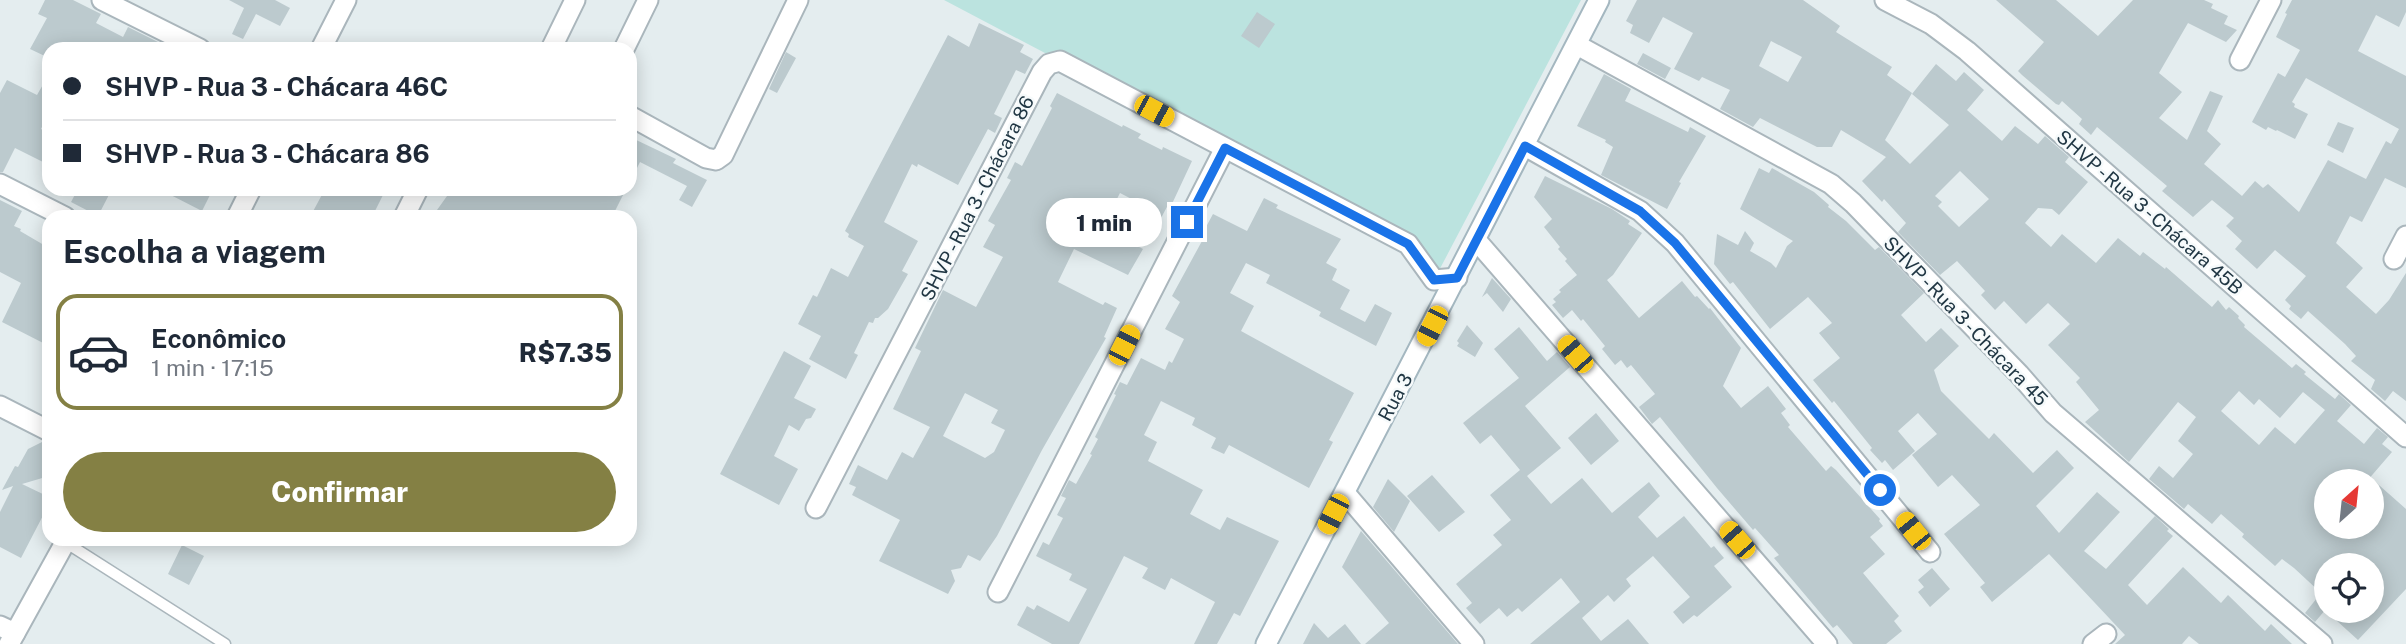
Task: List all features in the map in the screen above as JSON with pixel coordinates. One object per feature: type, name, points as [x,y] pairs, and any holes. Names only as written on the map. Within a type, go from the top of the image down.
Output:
[{"type":"street","points":[[102,0],[186,42]]},
{"type":"street","points":[[325,42],[346,0]]},
{"type":"street","points":[[554,42],[575,0]]},
{"type":"street","points":[[627,42],[648,0]]},
{"type":"street","points":[[637,120],[706,158],[716,160],[723,155],[798,0]]},
{"type":"street","name":"Rua 3","points":[[1266,644],[1599,0]]},
{"type":"street","name":"SHVP - Rua 3 - Chácara 45B","points":[[1885,0],[1931,24],[1967,51],[2406,437]]},
{"type":"street","points":[[2240,60],[2271,0]]},
{"type":"street","name":"SHVP - Rua 3 - Chácara 45","points":[[1577,45],[1831,184],[2019,374],[2053,413],[2322,644]]},
{"type":"street","name":"SHVP - Rua 3 - Chácara 86","points":[[816,508],[1042,72],[1049,64],[1060,61],[1408,244],[1434,280],[1457,278]]},
{"type":"street","points":[[1525,146],[1640,211],[1675,243],[1930,552]]},
{"type":"street","points":[[998,592],[1225,148]]},
{"type":"street","points":[[0,184],[51,210]]},
{"type":"street","points":[[2394,259],[2406,236]]},
{"type":"street","points":[[1476,240],[1827,644]]},
{"type":"street","points":[[0,405],[42,427]]},
{"type":"street","points":[[1345,493],[1474,644]]},
{"type":"street","points":[[8,634],[63,546]]},
{"type":"lane","points":[[74,546],[225,644]]},
{"type":"green space","points":[[944,0],[1581,0],[1434,280],[1408,244]]},
{"type":"building","points":[[45,0],[73,0],[101,14],[96,23],[123,37],[128,27],[158,42],[42,42],[42,55],[30,49],[47,18],[38,14]]},
{"type":"building","points":[[229,0],[275,0],[290,8],[280,26],[256,14],[243,39],[232,34],[244,8]]},
{"type":"building","points":[[1637,0],[1803,0],[1840,26],[1836,32],[1892,67],[1887,75],[1912,93],[1885,140],[1910,164],[1949,125],[1912,94],[1936,64],[1956,81],[1964,72],[1984,90],[1967,110],[2002,141],[2015,126],[2038,144],[2045,136],[2069,157],[2065,162],[2088,182],[2059,215],[2052,209],[2038,208],[2025,223],[2051,247],[2062,234],[2096,263],[2118,238],[2140,256],[2143,252],[2165,269],[2166,267],[2212,307],[2218,300],[2226,310],[2229,307],[2239,316],[2244,327],[2292,368],[2296,364],[2335,399],[2339,394],[2351,405],[2337,421],[2364,444],[2377,428],[2388,437],[2382,444],[2392,452],[2377,469],[2314,469],[2314,539],[2384,539],[2384,490],[2406,509],[2406,589],[2384,612],[2384,553],[2314,553],[2314,587],[2282,559],[2275,566],[2221,514],[2212,524],[2188,504],[2184,509],[2149,479],[2159,466],[2173,478],[2193,454],[2178,441],[2196,417],[2178,402],[2129,462],[2085,422],[2099,410],[2076,382],[2080,378],[2048,345],[2070,324],[2048,303],[2026,324],[2004,301],[1995,310],[1981,295],[1985,291],[1957,261],[1940,275],[1898,232],[1906,223],[1884,199],[1882,202],[1862,181],[1886,157],[1841,130],[1832,147],[1817,147],[1760,118],[1753,127],[1720,109],[1730,90],[1702,77],[1699,81],[1674,69],[1693,33],[1663,17],[1649,43],[1630,33],[1633,25],[1626,21]],"holes":[[[1771,41],[1802,57],[1788,82],[1759,66]],[[1960,171],[1989,199],[1959,227],[1938,206],[1942,202],[1935,196]],[[2239,391],[2254,405],[2259,399],[2280,418],[2303,392],[2325,410],[2295,444],[2275,427],[2259,445],[2221,411]]]},
{"type":"building","points":[[1996,0],[2056,0],[2098,36],[2133,0],[2204,0],[2213,4],[2211,8],[2228,16],[2224,24],[2237,30],[2226,42],[2188,23],[2159,73],[2182,92],[2159,118],[2187,140],[2210,91],[2223,96],[2207,131],[2221,144],[2204,164],[2242,196],[2255,181],[2263,188],[2268,184],[2299,212],[2328,160],[2366,179],[2386,141],[2391,144],[2399,129],[2306,78],[2292,102],[2294,107],[2308,114],[2295,139],[2268,127],[2266,130],[2252,122],[2278,73],[2285,77],[2300,50],[2276,37],[2287,14],[2285,13],[2292,0],[2406,0],[2406,12],[2399,27],[2376,15],[2358,51],[2406,76],[2406,188],[2385,178],[2362,222],[2350,216],[2336,243],[2363,268],[2346,287],[2376,314],[2389,300],[2406,273],[2406,401],[2393,391],[2385,401],[2371,389],[2375,380],[2351,361],[2356,356],[2345,344],[2308,311],[2301,319],[2289,309],[2291,306],[2285,300],[2306,276],[2275,250],[2257,269],[2235,249],[2242,241],[2226,226],[2234,218],[2212,200],[2193,217],[2162,191],[2167,186],[2097,127],[2091,135],[2079,124],[2082,119],[2062,101],[2059,105],[2056,104],[2022,75],[2018,71],[2044,42]]},
{"type":"building","points":[[1257,12],[1275,24],[1259,48],[1241,36]]},
{"type":"building","points":[[979,23],[1024,45],[1020,52],[1033,59],[1025,74],[1016,70],[994,114],[1002,118],[995,133],[988,129],[958,185],[918,164],[917,167],[912,164],[884,222],[918,241],[902,271],[908,274],[888,309],[875,318],[873,323],[869,322],[854,353],[858,355],[846,379],[809,359],[821,336],[798,324],[813,295],[817,297],[831,268],[848,277],[864,246],[848,237],[849,234],[845,231],[948,35],[969,47]]},
{"type":"building","points":[[786,52],[796,58],[777,93],[769,89]]},
{"type":"building","points":[[1643,53],[1671,68],[1665,79],[1637,64]]},
{"type":"building","points":[[1604,74],[1631,89],[1625,101],[1688,132],[1690,127],[1706,136],[1679,182],[1681,183],[1667,209],[1601,175],[1613,147],[1605,142],[1606,140],[1577,126]]},
{"type":"building","points":[[7,80],[37,95],[42,86],[42,162],[15,148],[3,172],[0,172],[0,93]]},
{"type":"building","points":[[1057,93],[1141,134],[1138,138],[1192,161],[1171,206],[1168,205],[1161,218],[1120,193],[1101,230],[1143,249],[1128,275],[1074,249],[1058,282],[1103,305],[1105,302],[1117,308],[1104,337],[1106,338],[997,536],[980,561],[968,555],[961,568],[951,570],[955,581],[948,594],[879,561],[900,520],[852,495],[856,487],[849,484],[858,465],[887,480],[902,452],[913,458],[930,427],[893,409],[921,351],[915,348],[943,290],[976,307],[1003,257],[983,247],[995,225],[988,221],[1011,180],[1007,178],[1015,162],[1022,166],[1052,108],[1050,106]],"holes":[[[965,393],[998,410],[991,423],[1005,430],[994,452],[985,458],[943,436]]]},
{"type":"building","points":[[2338,122],[2354,128],[2343,153],[2327,145]]},
{"type":"building","points":[[637,140],[676,159],[673,163],[707,180],[692,207],[679,200],[687,186],[640,162],[637,168]]},
{"type":"building","points":[[1759,168],[1769,173],[1772,168],[1814,192],[1875,250],[1879,247],[1924,293],[1901,315],[1926,342],[1941,328],[1959,346],[1934,370],[1941,391],[1989,439],[1994,433],[2033,473],[2057,450],[2074,468],[2036,506],[2059,533],[2097,492],[2120,512],[2084,551],[2106,569],[2155,516],[2173,536],[2128,585],[2147,605],[2183,567],[2221,603],[2228,595],[2265,631],[2271,624],[2292,644],[2199,644],[2189,636],[2182,644],[2115,644],[2125,635],[2049,554],[1992,602],[1980,587],[1985,583],[1944,534],[1980,505],[1952,475],[1938,487],[1912,455],[1937,434],[1918,413],[1898,431],[1915,451],[1893,470],[1885,460],[1882,463],[1834,401],[1832,403],[1813,380],[1840,358],[1819,333],[1832,323],[1808,297],[1770,329],[1733,282],[1730,284],[1714,264],[1717,234],[1738,245],[1745,231],[1754,243],[1750,251],[1776,268],[1787,246],[1793,241],[1740,209]]},
{"type":"building","points":[[1545,176],[1612,209],[1642,233],[1607,280],[1639,318],[1682,281],[1695,297],[1710,308],[1741,348],[1723,386],[1741,408],[1768,386],[1786,409],[1781,413],[1790,425],[1788,427],[1826,471],[1831,466],[1836,470],[1880,519],[1883,526],[1870,537],[1885,554],[1863,573],[1899,616],[1894,621],[1902,631],[1886,644],[1853,644],[1837,625],[1833,628],[1774,558],[1779,555],[1755,528],[1753,530],[1660,417],[1652,424],[1639,407],[1655,394],[1631,365],[1627,368],[1621,360],[1615,365],[1602,349],[1605,346],[1583,319],[1581,321],[1572,310],[1563,318],[1552,305],[1556,302],[1553,299],[1561,292],[1559,290],[1577,275],[1544,227],[1552,219],[1534,197]]},
{"type":"building","points":[[74,196],[108,196],[101,210],[86,210],[71,202]]},
{"type":"building","points":[[173,196],[210,196],[200,210]]},
{"type":"building","points":[[321,196],[382,196],[376,210],[314,210]]},
{"type":"building","points":[[447,196],[622,196],[616,210],[437,210]]},
{"type":"building","points":[[1264,198],[1278,205],[1276,208],[1341,239],[1326,263],[1337,269],[1332,280],[1350,290],[1340,309],[1365,322],[1375,304],[1392,313],[1376,346],[1319,316],[1321,312],[1266,283],[1270,275],[1246,263],[1230,293],[1254,306],[1241,331],[1354,393],[1329,440],[1333,442],[1309,488],[1229,445],[1224,454],[1211,448],[1216,438],[1192,425],[1195,418],[1161,401],[1144,435],[1157,442],[1148,461],[1203,490],[1190,514],[1220,530],[1227,517],[1279,541],[1240,616],[1234,613],[1217,644],[1194,644],[1215,602],[1171,578],[1165,590],[1142,578],[1148,568],[1124,556],[1079,644],[1052,644],[1017,625],[1027,606],[1034,610],[1037,605],[1069,622],[1087,589],[1069,580],[1072,574],[1036,556],[1043,542],[1049,545],[1063,518],[1057,515],[1066,498],[1061,496],[1069,480],[1076,484],[1092,455],[1090,454],[1098,439],[1095,437],[1120,382],[1127,385],[1141,358],[1165,370],[1169,361],[1172,363],[1184,339],[1165,329],[1180,302],[1172,296],[1202,241],[1199,240],[1213,214],[1247,231]]},
{"type":"building","points":[[0,200],[22,211],[14,226],[42,244],[42,342],[2,322],[21,283],[0,272]]},
{"type":"building","points":[[1492,278],[1511,299],[1503,312],[1487,293],[1482,297]]},
{"type":"building","points":[[1467,325],[1483,343],[1475,357],[1457,346],[1457,341]]},
{"type":"building","points":[[1519,327],[1547,361],[1557,352],[1570,367],[1525,406],[1561,448],[1527,476],[1551,504],[1582,478],[1612,513],[1649,482],[1660,496],[1638,517],[1657,538],[1684,516],[1711,548],[1714,546],[1724,558],[1714,566],[1732,587],[1697,617],[1694,615],[1683,624],[1673,612],[1690,597],[1653,556],[1626,579],[1631,586],[1614,602],[1608,595],[1582,618],[1601,641],[1628,619],[1649,644],[1530,644],[1580,602],[1561,578],[1522,612],[1518,608],[1507,617],[1499,608],[1480,624],[1466,608],[1472,603],[1456,584],[1502,545],[1493,535],[1511,520],[1490,495],[1520,470],[1491,435],[1480,444],[1463,423],[1519,378],[1494,349]]},
{"type":"building","points":[[784,351],[811,366],[794,398],[816,409],[799,431],[789,425],[774,456],[798,469],[779,505],[720,474]]},
{"type":"building","points":[[1596,413],[1619,441],[1591,465],[1568,438]]},
{"type":"building","points":[[42,442],[42,478],[22,484],[42,494],[42,518],[21,558],[0,547],[0,512],[13,486],[2,490],[28,449]]},
{"type":"building","points":[[1432,475],[1465,512],[1439,532],[1407,496]]},
{"type":"building","points":[[1388,479],[1410,501],[1394,532],[1373,507]]},
{"type":"building","points":[[1361,531],[1458,644],[1365,644],[1389,623],[1342,567]]},
{"type":"building","points":[[182,546],[204,556],[189,585],[168,574]]},
{"type":"building","points":[[1932,568],[1950,589],[1930,607],[1918,592],[1924,587],[1918,580]]},
{"type":"building","points":[[2314,602],[2314,621],[2305,613]]},
{"type":"building","points":[[1314,623],[1328,638],[1345,624],[1361,644],[1303,644]]},
{"type":"building","points":[[2339,623],[2374,623],[2358,640]]},
{"type":"route","points":[[1187,222],[1225,148],[1408,244],[1434,280],[1457,278],[1525,146],[1640,211],[1658,226],[1880,490]]}]
